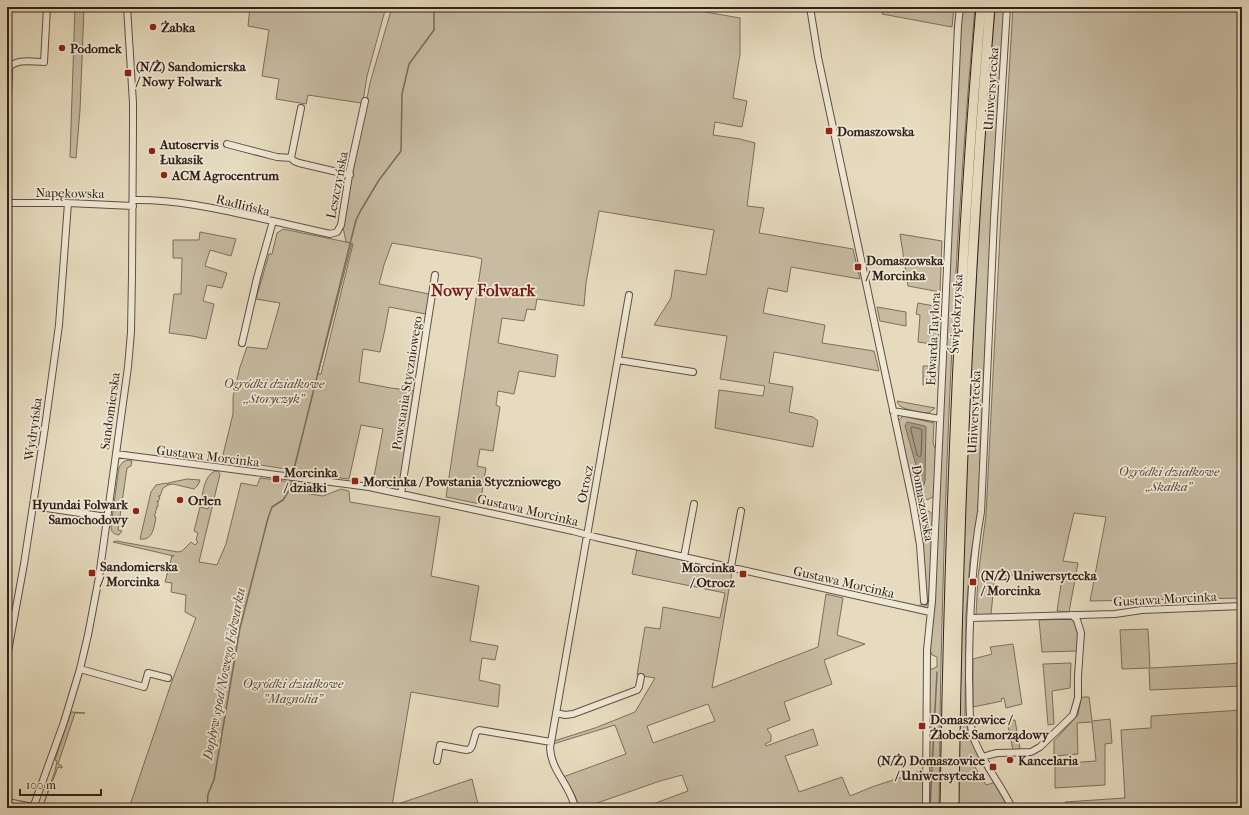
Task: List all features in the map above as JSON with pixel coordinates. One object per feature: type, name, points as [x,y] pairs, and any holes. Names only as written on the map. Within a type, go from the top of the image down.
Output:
[{"type":"highway","name":"Świętokrzyska","points":[[952,622],[954,438],[972,118],[981,7]]},
{"type":"highway","name":"Świętokrzyska","points":[[952,622],[962,468],[970,289],[990,7]]},
{"type":"highway","points":[[945,808],[952,622]]},
{"type":"highway","points":[[952,622],[954,808]]},
{"type":"street","points":[[7,124],[9,68],[16,62],[44,62],[47,7]]},
{"type":"street","name":"Sandomierska","points":[[33,808],[64,722],[80,669],[96,594],[128,367],[131,332],[133,103],[127,7]]},
{"type":"street","name":"Domaszowska","points":[[810,7],[818,57],[917,526],[920,545],[924,601]]},
{"type":"street","name":"Edwarda Taylora","points":[[926,808],[927,670],[934,554],[960,7]]},
{"type":"street","name":"Uniwersytecka","points":[[1007,7],[994,219],[981,512],[974,558],[970,618],[970,720],[973,736],[983,757],[1012,808]]},
{"type":"street","name":"Leszczyńska","points":[[273,221],[330,234],[337,232],[341,225],[365,101]]},
{"type":"street","points":[[291,158],[301,108]]},
{"type":"street","points":[[227,144],[277,158],[291,158],[299,163],[350,175]]},
{"type":"street","name":"Radlińska","points":[[133,203],[169,201],[273,221],[258,272],[242,343]]},
{"type":"street","name":"Napękowska","points":[[7,203],[133,203]]},
{"type":"street","name":"Wydryńska","points":[[7,657],[24,564],[59,325],[68,203]]},
{"type":"street","name":"Powstania Styczniowego","points":[[401,494],[435,275]]},
{"type":"street","name":"Otrocz","points":[[550,745],[630,295]]},
{"type":"street","points":[[618,360],[694,372]]},
{"type":"street","points":[[893,411],[940,419]]},
{"type":"street","name":"Gustawa Morcinka","points":[[116,454],[362,486],[587,534],[930,612]]},
{"type":"street","points":[[684,557],[694,504]]},
{"type":"street","points":[[33,506],[107,518]]},
{"type":"street","points":[[731,567],[741,511]]},
{"type":"street","name":"Gustawa Morcinka","points":[[970,618],[1115,614],[1142,610],[1242,606]]},
{"type":"street","points":[[983,757],[997,753],[1031,752],[1040,747],[1073,715],[1078,698],[1081,633],[1077,620],[1072,615]]},
{"type":"street","points":[[80,669],[144,687],[148,673],[168,678]]},
{"type":"street","points":[[556,714],[573,714],[637,690],[641,677]]},
{"type":"street","points":[[437,761],[440,745],[466,750],[470,749],[476,732],[479,730],[550,745],[552,762],[557,773],[569,790],[574,800],[575,808]]},
{"type":"street","points":[[7,802],[33,808]]},
{"type":"green space","points":[[75,7],[84,7],[80,110],[76,158],[70,157]]},
{"type":"green space","points":[[250,7],[386,7],[367,76],[363,101],[362,100],[361,103],[308,95],[306,104],[276,99],[279,79],[262,76],[269,30],[248,26]]},
{"type":"green space","name":"Ogródki działkowe ,,Storyczyk\"","points":[[392,7],[677,7],[740,18],[740,54],[733,98],[747,101],[742,127],[715,122],[713,135],[755,143],[747,206],[764,208],[759,233],[853,249],[860,279],[791,267],[787,292],[768,288],[763,313],[825,325],[822,343],[874,351],[879,371],[774,352],[769,383],[793,387],[789,412],[813,417],[818,421],[813,447],[715,428],[719,390],[763,396],[765,386],[720,379],[727,336],[654,325],[671,298],[675,270],[706,275],[714,230],[599,211],[586,283],[584,306],[537,299],[535,310],[527,309],[524,321],[502,318],[498,343],[558,355],[555,377],[519,371],[514,394],[498,391],[496,405],[500,407],[493,451],[480,449],[477,466],[486,468],[480,504],[446,497],[482,259],[475,257],[392,243],[384,265],[379,284],[429,294],[426,314],[389,307],[380,352],[363,349],[359,382],[415,391],[400,488],[373,482],[383,429],[361,425],[349,479],[293,472],[295,465],[293,470],[222,459],[233,414],[233,397],[240,367],[247,347],[267,349],[280,303],[256,299],[269,254],[272,254],[277,233],[283,229],[346,242],[343,227],[345,213],[370,83]],"holes":[[[352,243],[353,244],[321,374],[318,374]]]},
{"type":"green space","points":[[884,7],[954,7],[952,27],[882,14]]},
{"type":"green space","points":[[962,7],[975,7],[958,238],[950,392],[941,646],[939,808],[928,808],[929,670],[937,667],[937,657],[932,655],[930,650]]},
{"type":"green space","points":[[995,7],[1005,7],[987,302],[978,511],[970,561],[966,615],[965,716],[969,736],[979,756],[972,762],[986,785],[996,782],[1008,805],[996,808],[958,808],[964,522],[969,404],[986,104]]},
{"type":"green space","name":"Ogródki działkowe „Skałka”","points":[[1013,7],[1242,7],[1242,598],[1090,601],[1106,517],[1074,513],[1063,561],[1078,563],[1069,612],[1057,611],[1062,578],[995,575],[991,614],[976,615],[978,577],[986,515]]},
{"type":"green space","points":[[200,232],[236,239],[231,256],[210,250],[205,266],[227,273],[222,288],[207,285],[203,301],[214,304],[206,339],[169,333],[174,294],[181,294],[182,258],[173,258],[173,240],[199,240]]},
{"type":"green space","points":[[900,234],[942,241],[940,292],[908,286]]},
{"type":"green space","points":[[918,303],[939,307],[938,345],[918,342],[920,315],[916,314]]},
{"type":"green space","points":[[877,307],[906,312],[906,326],[880,321]]},
{"type":"green space","points":[[923,366],[937,366],[936,385],[923,385]]},
{"type":"green space","points":[[897,401],[935,408],[929,413],[919,412],[902,407]]},
{"type":"green space","points":[[903,416],[934,423],[933,443],[936,450],[934,493],[933,497],[924,500],[923,510],[931,512],[933,517],[929,599],[927,605],[920,608],[917,607],[926,601],[898,421]]},
{"type":"green space","points":[[128,460],[132,461],[131,466],[127,468],[118,530],[122,531],[119,535],[115,534],[111,530],[111,526],[119,467],[123,462]]},
{"type":"green space","name":"Ogródki działkowe \"Magnolia\"","points":[[218,471],[220,474],[199,562],[217,565],[226,544],[241,483],[257,486],[260,478],[292,482],[292,491],[323,496],[341,489],[349,491],[350,502],[440,517],[431,576],[479,586],[470,641],[498,646],[495,660],[482,658],[479,680],[500,685],[498,707],[411,692],[392,806],[472,779],[479,808],[129,808],[172,681],[196,618],[185,612],[186,595],[171,592],[172,583],[165,582],[172,556],[174,556],[113,542],[117,541],[178,552],[182,551],[191,542],[195,545],[198,542],[196,540],[198,533],[194,531],[200,507],[208,509],[209,505],[201,503],[206,480],[211,473]]},
{"type":"green space","points":[[187,479],[200,480],[194,489],[173,484],[168,485],[168,483]]},
{"type":"green space","points":[[167,483],[168,485],[163,488],[160,496],[158,496],[160,497],[159,502],[157,501],[158,507],[156,507],[157,509],[154,516],[156,517],[152,532],[148,538],[140,539],[151,492],[156,485]]},
{"type":"green space","points":[[637,549],[732,572],[712,688],[818,647],[826,594],[843,598],[837,635],[865,644],[824,660],[832,684],[784,702],[790,720],[767,729],[771,735],[771,741],[765,744],[766,746],[813,729],[818,745],[785,756],[799,792],[842,777],[850,796],[923,770],[923,808],[642,808],[688,791],[682,775],[660,781],[583,808],[578,808],[575,795],[563,777],[626,754],[615,725],[553,744],[554,741],[595,728],[635,712],[655,678],[637,675],[645,627],[660,629],[663,607],[720,618],[725,593],[632,574]],"holes":[[[708,704],[715,721],[653,743],[647,726]]]},
{"type":"green space","points":[[1072,619],[1077,630],[1077,651],[1042,652],[1039,620]]},
{"type":"green space","points":[[1148,629],[1150,668],[1242,663],[1242,686],[1150,690],[1149,668],[1122,669],[1120,630]]},
{"type":"green space","points":[[1013,644],[1022,704],[1006,708],[1004,698],[1001,699],[1002,701],[973,707],[973,659],[992,654],[990,647]]},
{"type":"green space","points":[[1071,663],[1070,688],[1052,691],[1054,724],[1048,725],[1043,664]]},
{"type":"green space","points":[[1081,697],[1089,697],[1092,721],[1110,719],[1112,743],[1105,744],[1105,785],[1055,788],[1055,764],[1096,761],[1092,722],[1077,723],[1078,754],[1054,756],[1054,741],[1078,715]]},
{"type":"green space","points":[[1242,710],[1242,808],[1066,808],[1065,802],[1125,798],[1121,730],[1151,728],[1151,716]]},
{"type":"green space","points":[[71,712],[85,713],[75,713],[58,764],[62,766],[62,768],[58,767],[42,808],[55,771],[57,761],[55,760]]},
{"type":"green space","points":[[1015,720],[1020,749],[1013,750],[1007,721]]},
{"type":"water","points":[[907,422],[926,427],[925,480],[924,485],[922,486],[918,483],[916,465],[905,426]]},
{"type":"waterway","name":"Dopływ spod Nowego Folwarku","points":[[294,469],[356,220],[379,180],[401,151],[402,94],[409,64],[434,30],[434,10],[436,7]]},
{"type":"waterway","name":"Dopływ spod Nowego Folwarku","points":[[207,808],[208,794],[214,780],[240,628],[268,518],[272,507],[283,500],[292,482]]},
{"type":"waterway","points":[[932,768],[937,672]]},
{"type":"waterway","points":[[930,808],[932,770]]},
{"type":"place","name":"Żabka","points":[[153,27]]},
{"type":"place","name":"Podomek","points":[[62,48]]},
{"type":"place","name":"(N/Ż) Sandomierska / Nowy Folwark","points":[[128,73]]},
{"type":"place","name":"Domaszowska","points":[[829,131]]},
{"type":"place","name":"Autoservis Łukasik","points":[[152,151]]},
{"type":"place","name":"ACM Agrocentrum","points":[[164,175]]},
{"type":"place","name":"Domaszowska / Morcinka","points":[[858,267]]},
{"type":"place","name":"Morcinka / działki","points":[[276,479]]},
{"type":"place","name":"Morcinka / Powstania Styczniowego","points":[[355,481]]},
{"type":"place","name":"Orlen","points":[[180,500]]},
{"type":"place","name":"Hyundai Folwark Samochodowy","points":[[136,511]]},
{"type":"place","name":"Sandomierska / Morcinka","points":[[92,573]]},
{"type":"place","name":"Morcinka / Otrocz","points":[[743,574]]},
{"type":"place","name":"(N/Ż) Uniwersytecka / Morcinka","points":[[973,582]]},
{"type":"place","name":"Domaszowice / Żłobek Samorządowy","points":[[922,726]]},
{"type":"place","name":"Kancelaria","points":[[1010,760]]},
{"type":"place","name":"(N/Ż) Domaszowice / Uniwersytecka","points":[[993,767]]},
{"type":"district","name":"Nowy Folwark","points":[[483,290]]}]
